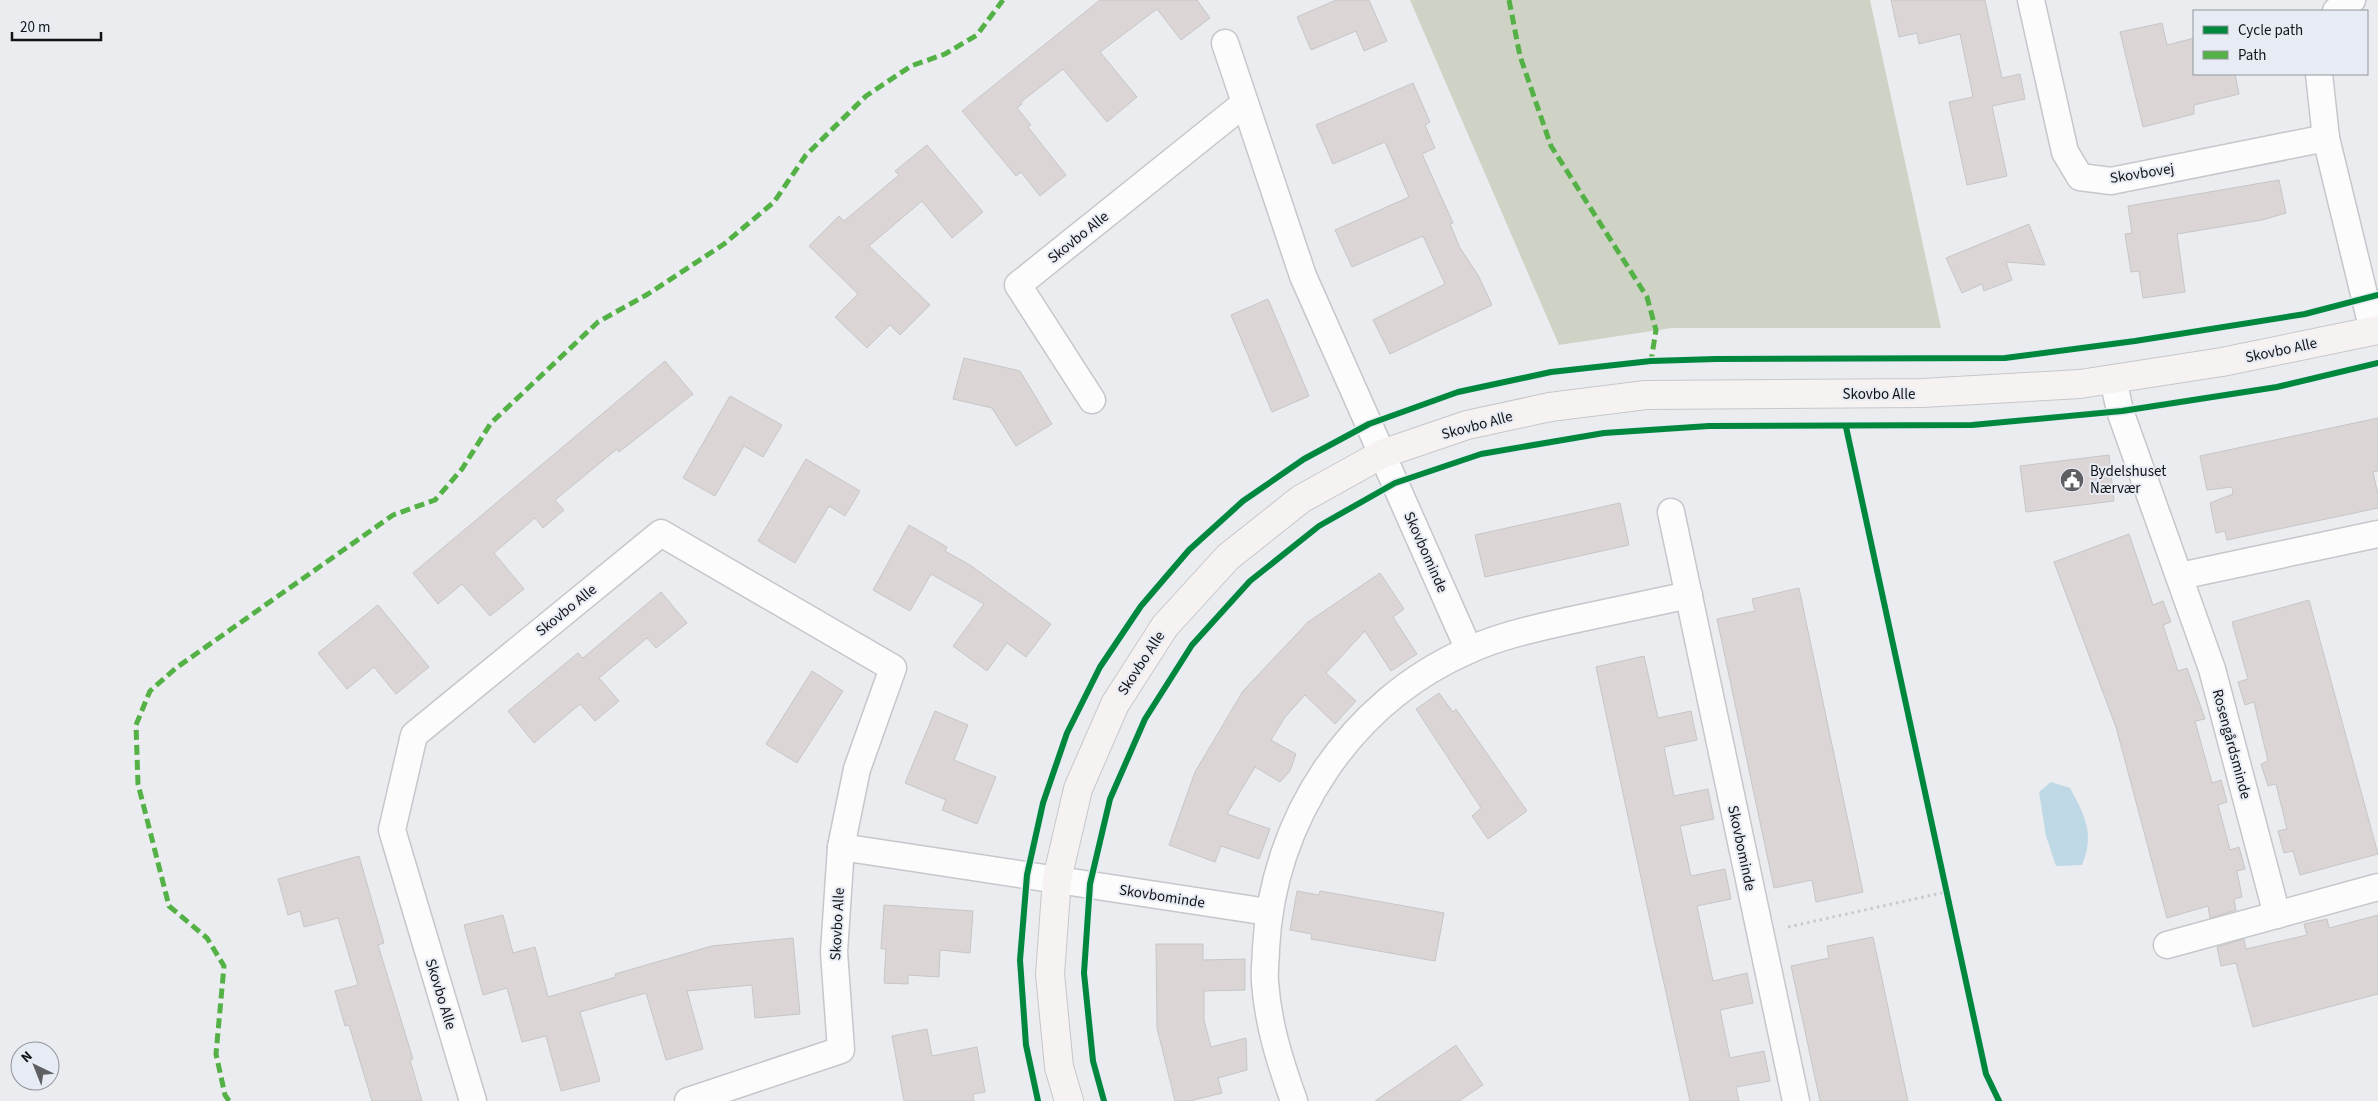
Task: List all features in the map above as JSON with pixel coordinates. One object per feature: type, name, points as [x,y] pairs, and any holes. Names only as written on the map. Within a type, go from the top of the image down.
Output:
[{"type":"street","name":"Skovbovej","points":[[2031,0],[2065,152],[2080,177],[2111,181],[2326,138]]},
{"type":"street","points":[[2337,10],[2352,0]]},
{"type":"street","points":[[1225,43],[1303,276],[1382,454]]},
{"type":"street","points":[[2320,75],[2326,138],[2376,330]]},
{"type":"street","name":"Skovbo Alle","points":[[1092,400],[1018,285],[1245,103]]},
{"type":"street","name":"Skovbo Alle","points":[[1069,1101],[1060,1067],[1050,974],[1057,879],[1078,789],[1115,704],[1165,626],[1228,557],[1301,499],[1382,454],[1467,425],[1550,408],[1646,395],[1922,393],[2080,384],[2222,362],[2376,330]]},
{"type":"street","name":"Rosengårdsminde","points":[[2113,379],[2120,411],[2212,669],[2277,915]]},
{"type":"street","name":"Skovbominde","points":[[1382,454],[1469,650]]},
{"type":"street","name":"Skovbominde","points":[[1671,512],[1796,1101]]},
{"type":"street","name":"Skovbo Alle","points":[[473,1101],[392,830],[414,735],[661,533],[893,668],[857,768],[841,847],[834,952],[840,1050],[688,1101]]},
{"type":"street","points":[[2180,576],[2378,534]]},
{"type":"street","points":[[1294,1101],[1276,1051],[1265,982],[1268,912],[1282,856],[1304,804],[1335,755],[1374,713],[1418,677],[1469,650],[1517,633],[1688,595]]},
{"type":"street","points":[[841,847],[1057,879]]},
{"type":"street","name":"Skovbominde","points":[[1057,879],[1268,912]]},
{"type":"street","points":[[2167,944],[2378,887]]},
{"type":"path","points":[[1760,933],[1946,892]]},
{"type":"shaded area","points":[[1410,0],[1870,0],[1941,328],[1672,328],[1559,345]]},
{"type":"water","points":[[2051,782],[2070,788],[2084,816],[2088,844],[2082,865],[2056,866],[2046,836],[2039,792]]},
{"type":"building","points":[[1100,0],[1197,0],[1210,18],[1181,40],[1157,9],[1100,52],[1137,97],[1107,122],[1063,69],[1021,102],[1022,104],[1017,108],[1031,125],[1028,127],[1066,175],[1040,196],[1021,172],[1016,176],[962,111]]},
{"type":"building","points":[[1336,0],[1369,0],[1387,41],[1364,51],[1356,31],[1311,50],[1297,17]]},
{"type":"building","points":[[1891,0],[1985,0],[2002,78],[2020,74],[2025,99],[1992,106],[2007,176],[1967,185],[1949,102],[1973,97],[1960,34],[1919,44],[1917,33],[1899,37]]},
{"type":"building","points":[[2162,23],[2167,45],[2193,38],[2193,75],[2235,75],[2239,94],[2194,105],[2194,114],[2143,127],[2120,32]]},
{"type":"building","points":[[1413,83],[1430,122],[1425,125],[1435,148],[1422,154],[1453,223],[1450,224],[1460,248],[1478,275],[1492,305],[1390,354],[1373,320],[1445,284],[1423,236],[1352,267],[1335,230],[1409,197],[1385,142],[1333,164],[1316,125]]},
{"type":"building","points":[[927,145],[983,212],[952,238],[922,201],[869,246],[930,305],[900,335],[890,325],[867,348],[835,317],[858,294],[809,246],[839,216],[844,221],[899,175],[895,171]]},
{"type":"building","points":[[2279,180],[2286,213],[2262,220],[2177,234],[2185,292],[2143,298],[2139,271],[2131,272],[2125,234],[2132,233],[2128,206]]},
{"type":"building","points":[[2029,224],[2045,265],[2006,262],[2012,280],[1984,291],[1982,284],[1962,293],[1946,258]]},
{"type":"building","points":[[1268,299],[1309,396],[1272,412],[1231,315]]},
{"type":"building","points":[[964,358],[1020,371],[1052,424],[1016,446],[992,408],[953,399]]},
{"type":"building","points":[[665,361],[693,394],[619,452],[617,449],[555,500],[564,510],[543,528],[535,518],[494,553],[524,589],[490,616],[462,584],[438,604],[413,573]]},
{"type":"building","points":[[730,396],[782,425],[763,457],[744,446],[715,496],[683,478]]},
{"type":"building","points":[[2378,418],[2378,471],[2373,472],[2378,495],[2378,508],[2227,540],[2225,531],[2216,533],[2210,503],[2233,494],[2232,487],[2207,490],[2200,456]]},
{"type":"building","points":[[2109,455],[2114,501],[2026,512],[2020,466]]},
{"type":"building","points":[[806,459],[860,491],[845,516],[829,506],[795,563],[758,541]]},
{"type":"building","points":[[1620,503],[1629,545],[1485,577],[1475,535]]},
{"type":"building","points":[[909,525],[947,547],[945,551],[970,565],[1051,624],[1026,657],[1007,643],[987,671],[953,646],[984,604],[931,574],[910,611],[873,590]]},
{"type":"building","points":[[2129,534],[2153,605],[2163,601],[2171,622],[2163,625],[2178,671],[2187,668],[2205,719],[2195,721],[2212,783],[2221,780],[2227,802],[2218,805],[2230,850],[2239,847],[2245,869],[2237,871],[2242,897],[2234,899],[2236,910],[2210,918],[2208,906],[2167,918],[2116,727],[2054,562]]},
{"type":"building","points":[[1380,573],[1404,609],[1393,617],[1417,654],[1391,671],[1365,631],[1326,673],[1356,701],[1335,724],[1305,695],[1285,717],[1271,740],[1296,754],[1290,771],[1280,782],[1255,767],[1227,814],[1270,829],[1259,859],[1221,846],[1215,862],[1169,845],[1195,772],[1243,691],[1308,622]]},
{"type":"building","points":[[1799,588],[1863,892],[1816,902],[1812,880],[1774,888],[1717,619],[1755,611],[1752,599]]},
{"type":"building","points":[[661,592],[687,623],[656,648],[647,638],[599,678],[619,701],[595,721],[580,704],[534,743],[508,711],[578,653],[583,658]]},
{"type":"building","points":[[2309,600],[2378,854],[2300,875],[2293,851],[2284,853],[2278,831],[2287,829],[2276,784],[2268,786],[2261,764],[2268,761],[2254,702],[2245,705],[2238,682],[2248,679],[2232,622]]},
{"type":"building","points":[[378,605],[429,667],[396,694],[374,667],[347,689],[318,653]]},
{"type":"building","points":[[1644,656],[1658,718],[1691,711],[1697,740],[1664,747],[1674,796],[1708,789],[1714,819],[1680,826],[1691,876],[1725,869],[1731,899],[1697,906],[1713,981],[1747,973],[1753,1003],[1720,1010],[1730,1058],[1764,1051],[1770,1081],[1736,1087],[1739,1101],[1690,1101],[1596,667]]},
{"type":"building","points":[[812,671],[843,691],[797,763],[766,744]]},
{"type":"building","points":[[1439,693],[1453,712],[1456,709],[1527,811],[1488,839],[1472,816],[1481,808],[1416,709]]},
{"type":"building","points":[[935,711],[968,725],[954,760],[996,777],[977,824],[942,810],[946,800],[905,783]]},
{"type":"building","points":[[359,856],[384,943],[378,945],[413,1059],[410,1060],[422,1101],[372,1101],[349,1025],[345,1026],[335,991],[358,985],[338,918],[304,927],[300,911],[288,915],[278,879]]},
{"type":"building","points":[[1297,891],[1319,895],[1320,891],[1444,913],[1435,961],[1311,939],[1312,934],[1290,930]]},
{"type":"building","points":[[884,905],[973,911],[970,953],[940,950],[939,977],[908,975],[908,984],[884,983],[886,949],[881,949]]},
{"type":"building","points":[[503,915],[513,953],[535,947],[548,997],[616,977],[615,974],[712,946],[793,938],[800,1014],[755,1018],[752,985],[687,991],[703,1049],[666,1060],[646,993],[580,1012],[600,1081],[561,1091],[546,1036],[522,1042],[507,988],[483,995],[464,925]]},
{"type":"building","points":[[2378,915],[2378,994],[2253,1027],[2236,963],[2221,966],[2217,947],[2244,939],[2246,949],[2307,935],[2304,924],[2327,919],[2329,928]]},
{"type":"building","points":[[1873,937],[1908,1101],[1820,1101],[1791,966],[1829,958],[1827,946]]},
{"type":"building","points":[[1156,944],[1203,944],[1203,960],[1245,959],[1245,990],[1204,991],[1204,1020],[1211,1047],[1246,1038],[1247,1070],[1218,1078],[1222,1093],[1190,1101],[1175,1101],[1157,1028]]},
{"type":"building","points":[[927,1029],[932,1056],[977,1047],[985,1092],[973,1094],[974,1101],[904,1101],[892,1036]]},
{"type":"building","points":[[1456,1045],[1483,1085],[1459,1101],[1375,1101]]},
{"type":"marked path","points":[[229,1101],[225,1095],[216,1054],[224,966],[207,938],[169,906],[138,784],[136,725],[150,691],[176,668],[393,515],[435,500],[462,469],[491,423],[598,322],[648,294],[724,244],[774,202],[806,155],[866,96],[911,66],[945,54],[977,35],[1003,0]]},
{"type":"marked path","points":[[1509,0],[1520,56],[1551,146],[1647,297],[1656,330],[1651,361]]},
{"type":"cycle path","points":[[1038,1101],[1026,1045],[1020,960],[1027,875],[1043,803],[1067,733],[1100,667],[1141,606],[1189,550],[1243,501],[1304,459],[1369,424],[1458,392],[1551,372],[1651,361],[2005,358],[2135,341],[2305,314],[2378,295]]},
{"type":"cycle path","points":[[1104,1101],[1093,1061],[1084,973],[1090,884],[1110,799],[1145,719],[1192,645],[1250,581],[1319,526],[1395,483],[1481,454],[1604,433],[1709,426],[1972,425],[2122,411],[2277,387],[2378,363]]},
{"type":"cycle path","points":[[1846,427],[1986,1074],[1999,1101]]},
{"type":"place","name":"Bydelshuset Nærvær","points":[[2072,480]]}]
